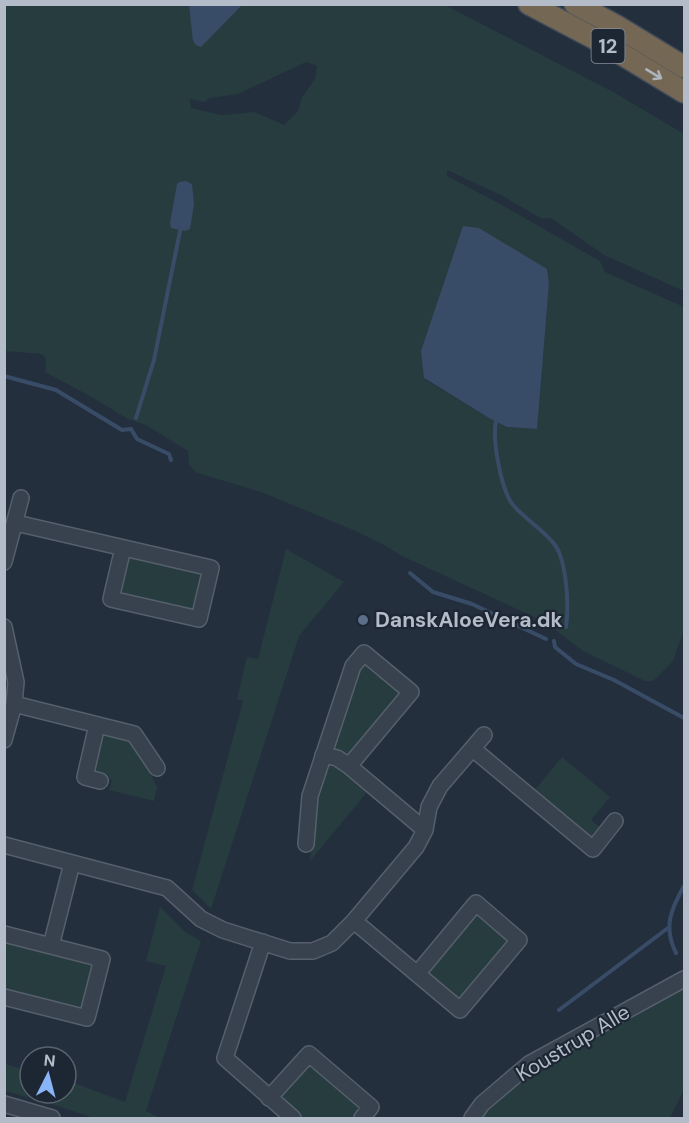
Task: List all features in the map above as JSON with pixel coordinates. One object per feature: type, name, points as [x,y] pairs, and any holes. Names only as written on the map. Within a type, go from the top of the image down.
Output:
[{"type":"highway","name":"12","points":[[529,4],[605,44],[684,92]]},
{"type":"highway","name":"12","points":[[575,4],[615,25],[684,67]]},
{"type":"street","points":[[4,562],[21,498]]},
{"type":"street","points":[[16,523],[211,568],[199,619],[111,599],[123,548]]},
{"type":"street","points":[[4,627],[16,682],[14,704],[4,740]]},
{"type":"street","points":[[306,844],[310,795],[352,666],[364,653],[411,692],[349,766]]},
{"type":"street","points":[[14,704],[134,734],[158,768]]},
{"type":"street","points":[[98,725],[85,777],[100,781]]},
{"type":"street","points":[[4,846],[167,888],[201,919],[223,930],[290,951],[313,951],[332,943],[354,921],[416,847],[425,830],[429,807],[440,786],[484,735]]},
{"type":"street","points":[[473,748],[593,849],[615,821]]},
{"type":"street","points":[[323,755],[337,758],[349,766],[425,830]]},
{"type":"street","points":[[51,946],[72,863]]},
{"type":"street","points":[[354,921],[417,974],[460,1010],[519,940],[476,903],[417,974]]},
{"type":"street","points":[[4,934],[102,959],[87,1018],[4,997]]},
{"type":"street","points":[[263,942],[225,1059],[293,1119]]},
{"type":"street","name":"Koustrup Alle","points":[[472,1119],[482,1104],[529,1064],[684,979]]},
{"type":"street","points":[[269,1098],[309,1054],[371,1107],[362,1119]]},
{"type":"street","points":[[4,1104],[52,1119]]},
{"type":"green space","points":[[4,5],[445,5],[615,93],[684,134],[684,291],[604,255],[551,218],[542,219],[503,196],[447,170],[447,176],[600,261],[605,272],[684,307],[684,630],[673,661],[653,681],[645,681],[583,651],[545,622],[402,556],[351,529],[261,492],[195,472],[189,464],[188,451],[146,425],[128,419],[45,372],[46,359],[42,354],[5,351]],"holes":[[[306,62],[317,66],[315,79],[302,97],[298,111],[284,125],[255,112],[221,115],[191,108],[190,99],[204,102],[210,98],[238,94]],[[547,269],[549,283],[536,429],[507,427],[424,379]]]},
{"type":"green space","points":[[286,549],[344,582],[299,636],[211,909],[192,890],[243,701],[237,699],[247,657],[258,659]]},
{"type":"green space","points":[[126,553],[204,571],[194,614],[115,596]]},
{"type":"green space","points":[[364,660],[404,693],[348,762],[332,748]]},
{"type":"green space","points":[[100,731],[133,739],[157,787],[154,801],[109,790],[112,780],[89,774]]},
{"type":"green space","points":[[562,757],[610,797],[591,820],[604,831],[594,842],[533,792]]},
{"type":"green space","points":[[329,760],[367,792],[310,861],[315,797]]},
{"type":"green space","points":[[160,907],[185,932],[201,941],[146,1111],[160,1118],[94,1118],[55,1105],[78,1105],[78,1084],[125,1102],[166,966],[146,961]]},
{"type":"green space","points":[[476,910],[512,939],[459,1003],[423,973]]},
{"type":"green space","points":[[5,939],[97,961],[84,1013],[5,993]]},
{"type":"green space","points":[[683,985],[684,1089],[670,1118],[481,1118],[517,1083]]},
{"type":"green space","points":[[309,1059],[366,1107],[357,1118],[300,1118],[276,1099]]},
{"type":"green space","points":[[5,1064],[18,1068],[18,1095],[5,1091]]},
{"type":"water","points":[[189,4],[242,5],[201,47],[193,41]]},
{"type":"water","points":[[186,181],[192,184],[194,204],[190,229],[185,231],[171,228],[170,223],[177,184]]},
{"type":"water","points":[[463,226],[479,228],[547,269],[549,283],[537,429],[507,427],[424,378],[421,351]]},
{"type":"waterway","points":[[136,418],[154,360],[180,231]]},
{"type":"waterway","points":[[4,376],[56,390],[122,430],[131,429]]},
{"type":"waterway","points":[[496,421],[495,440],[499,465],[509,499],[551,540],[559,553],[566,585],[566,627]]},
{"type":"waterway","points":[[131,429],[137,439],[169,454],[171,460]]},
{"type":"waterway","points":[[410,573],[433,592],[472,604],[546,639]]},
{"type":"waterway","points":[[554,641],[555,647],[576,664],[614,680],[684,718]]},
{"type":"waterway","points":[[676,953],[669,926],[672,910],[684,886]]},
{"type":"waterway","points":[[559,1010],[668,928]]},
{"type":"place","name":"DanskAloeVera.dk","points":[[363,620]]}]
